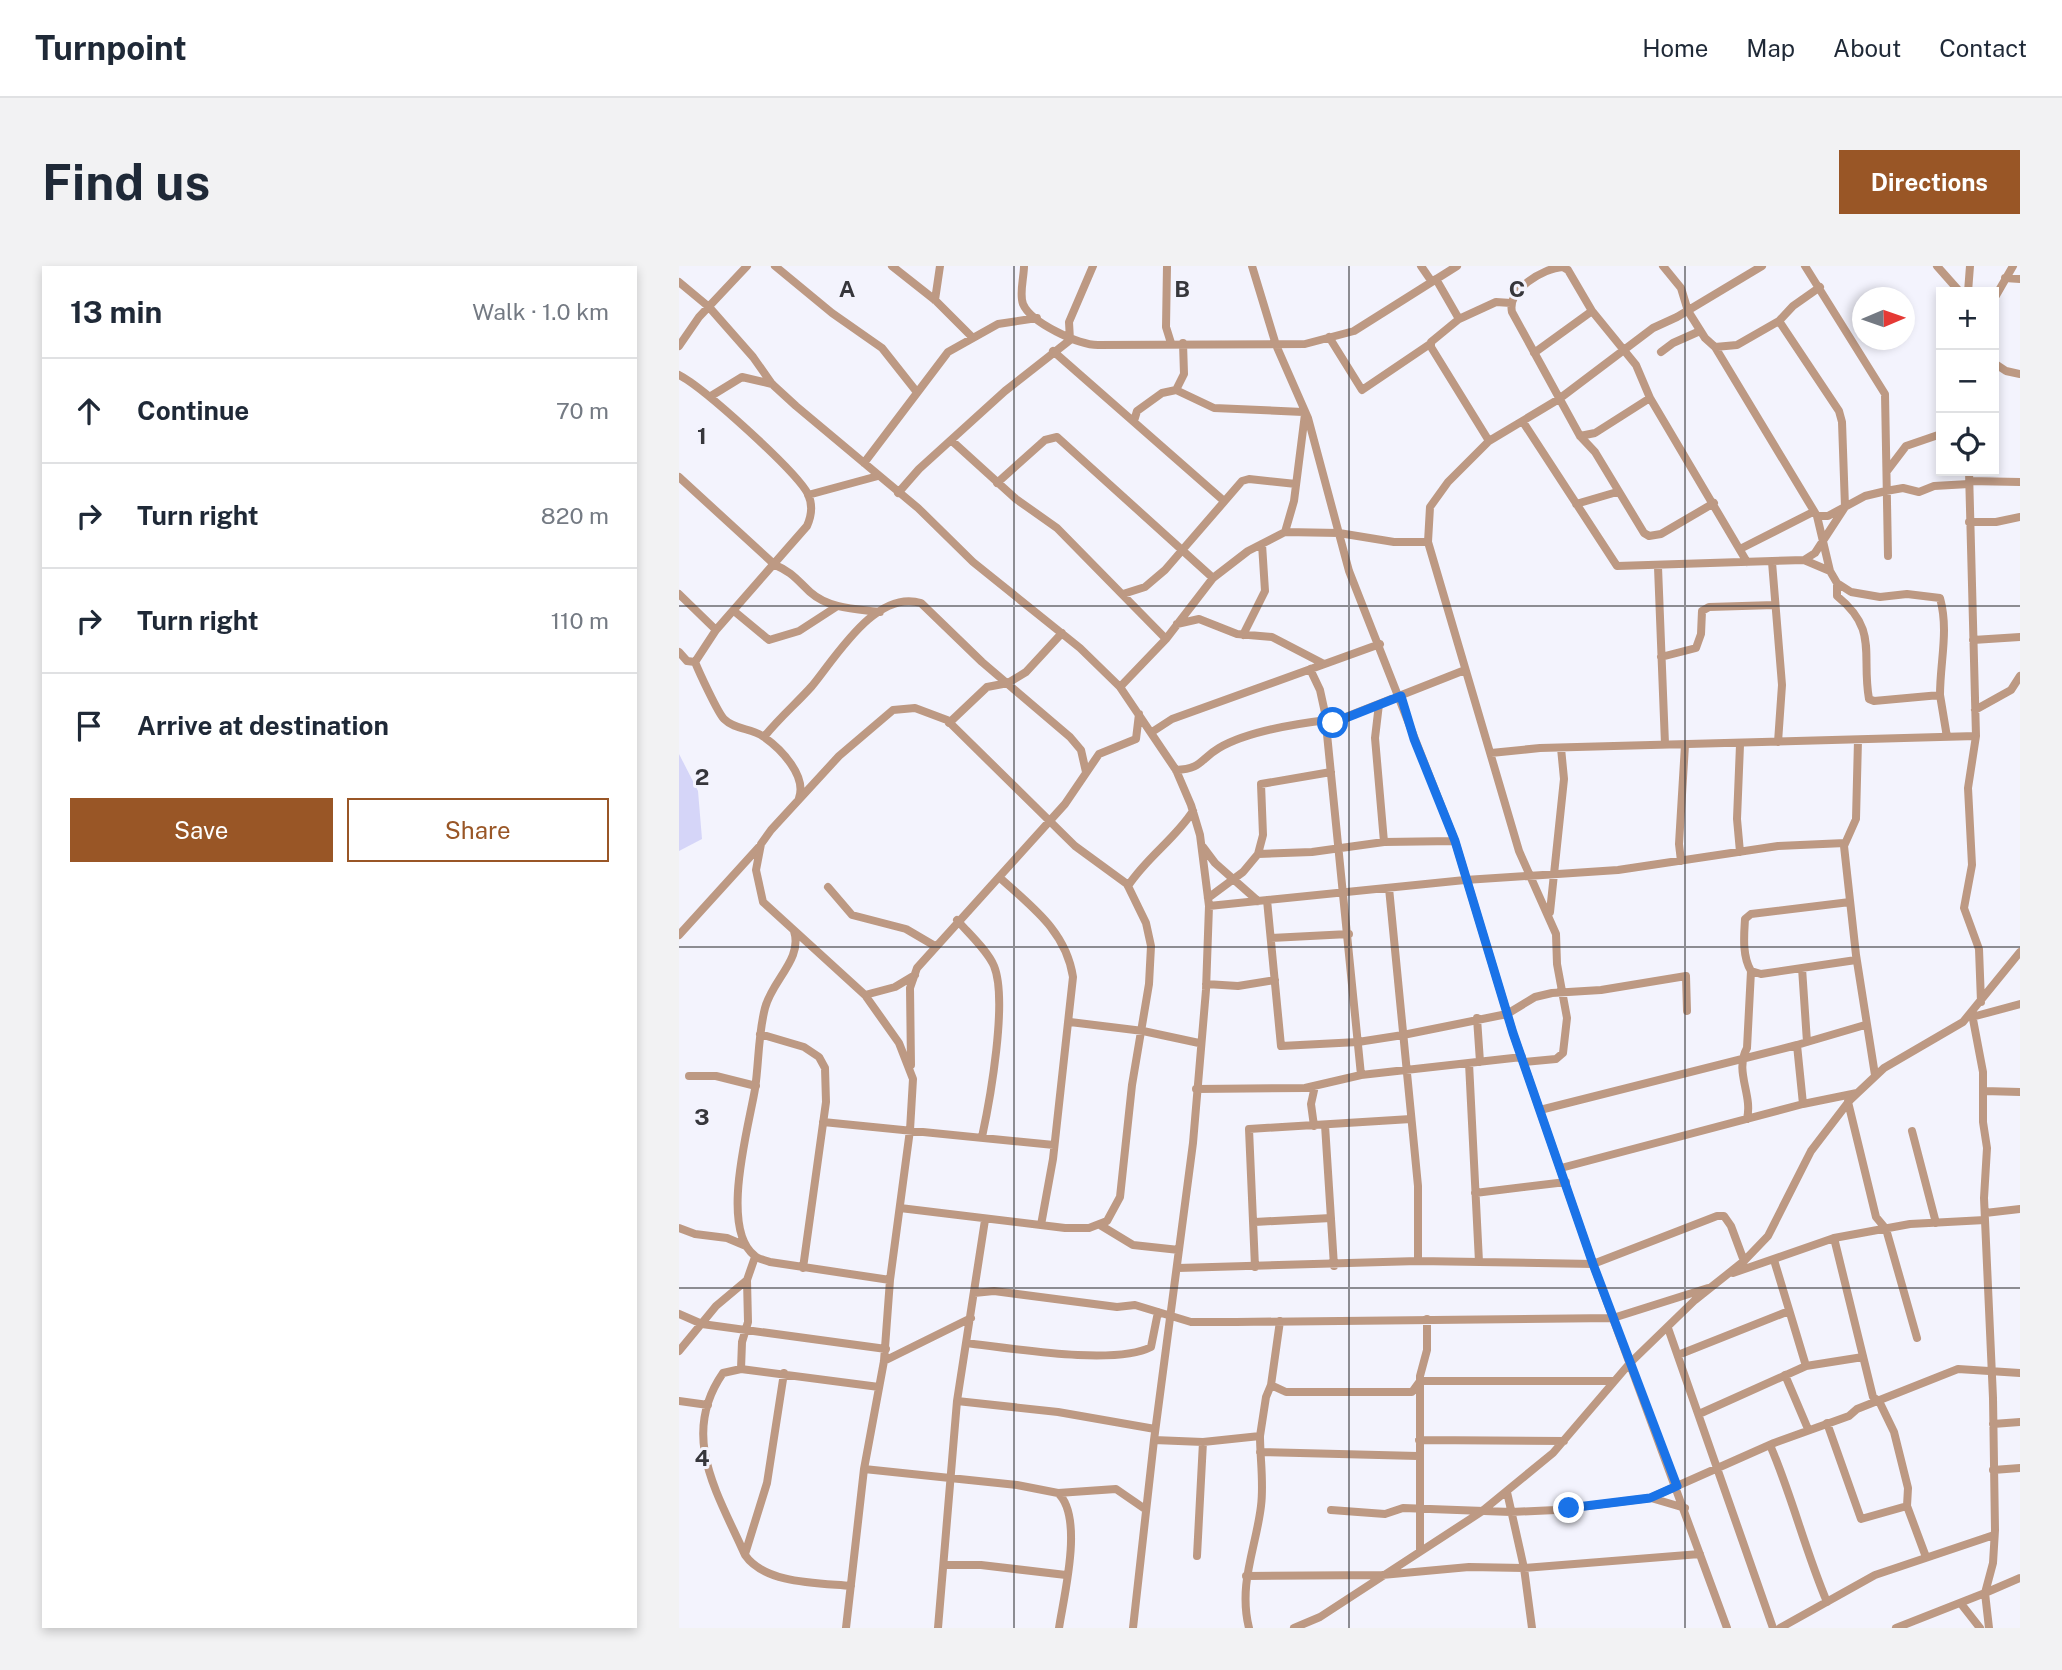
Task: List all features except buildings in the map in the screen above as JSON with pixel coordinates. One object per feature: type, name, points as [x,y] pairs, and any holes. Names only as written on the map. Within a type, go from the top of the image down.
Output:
[{"type":"street","points":[[679,346],[691,327],[747,266]]},
{"type":"street","points":[[775,266],[832,313],[882,348],[916,391]]},
{"type":"street","points":[[891,266],[935,300],[973,338]]},
{"type":"street","points":[[935,300],[940,266]]},
{"type":"street","points":[[1024,266],[1022,300],[1028,311],[1070,340],[1087,345],[1305,344],[1354,331],[1457,266]]},
{"type":"street","points":[[1070,340],[1069,322],[1093,266]]},
{"type":"street","points":[[1167,266],[1165,307],[1171,343]]},
{"type":"street","points":[[1252,266],[1276,345],[1304,413],[1349,571],[1401,696],[1414,739],[1455,841],[1507,1014],[1593,1264],[1677,1486],[1727,1628]]},
{"type":"street","points":[[1420,266],[1434,280],[1459,319]]},
{"type":"street","points":[[1663,266],[1681,288],[1688,311],[1700,331],[1715,347],[1815,514],[1830,571],[1836,583],[1837,596],[1858,614],[1865,635],[1869,699],[1941,695]]},
{"type":"street","points":[[1805,266],[1882,387],[1888,556]]},
{"type":"street","points":[[1937,266],[1956,287]]},
{"type":"street","points":[[1968,287],[1970,266]]},
{"type":"street","points":[[1999,289],[2013,266]]},
{"type":"street","points":[[1714,503],[1661,534],[1649,536],[1644,533],[1595,452],[1580,436],[1559,400],[1512,312],[1514,295],[1549,269],[1563,267],[1569,270],[1592,311],[1636,365],[1650,398],[1742,548],[1747,562]]},
{"type":"street","points":[[1196,1089],[1315,1086],[1361,1075],[1561,1056],[1567,1018],[1557,964],[1556,934],[1551,917],[1519,851],[1465,670],[1428,542],[1430,507],[1439,493],[1489,440],[1559,400],[1653,328],[1688,311],[1760,267]]},
{"type":"street","points":[[2005,278],[2020,279]]},
{"type":"street","points":[[679,282],[709,307],[753,357],[772,384],[898,493],[1005,591],[1062,634],[1120,687],[1176,770],[1193,811],[1202,844],[1209,902],[1206,984],[1178,1268],[1155,1429],[1133,1628]]},
{"type":"street","points":[[1715,347],[1737,345],[1779,321],[1793,306],[1819,288]]},
{"type":"street","points":[[1329,337],[1362,390],[1430,344],[1459,319],[1496,302],[1511,303]]},
{"type":"street","points":[[1534,353],[1592,311]]},
{"type":"street","points":[[864,463],[948,352],[998,324],[1037,318]]},
{"type":"street","points":[[1779,321],[1841,416],[1845,507],[1815,553],[1804,560]]},
{"type":"street","points":[[1661,352],[1673,343],[1700,331]]},
{"type":"street","points":[[898,493],[919,468],[1021,376],[1070,340]]},
{"type":"street","points":[[1176,390],[1184,374],[1183,343]]},
{"type":"street","points":[[1430,344],[1489,440]]},
{"type":"street","points":[[1053,351],[1224,501]]},
{"type":"street","points":[[1999,366],[2020,374]]},
{"type":"street","points":[[679,375],[711,397],[793,475],[808,495],[811,512],[807,526],[716,630],[695,662]]},
{"type":"street","points":[[711,397],[742,377],[772,384]]},
{"type":"street","points":[[1134,421],[1137,411],[1162,393],[1176,390],[1214,408],[1304,413]]},
{"type":"street","points":[[1580,436],[1595,433],[1650,398]]},
{"type":"street","points":[[1285,532],[1296,484],[1304,413]]},
{"type":"street","points":[[1523,422],[1617,566],[1658,567],[1804,560],[1830,571]]},
{"type":"street","points":[[1887,471],[1906,446],[1936,436]]},
{"type":"street","points":[[997,482],[1045,440],[1057,437],[1213,578]]},
{"type":"street","points":[[952,441],[997,482],[1058,528],[1166,639]]},
{"type":"street","points":[[808,495],[878,476]]},
{"type":"street","points":[[1969,476],[1976,736],[1968,788],[1972,865],[1964,908],[1979,949],[1981,1003]]},
{"type":"street","points":[[679,477],[775,565],[793,572],[811,593],[836,607],[880,612]]},
{"type":"street","points":[[1123,594],[1145,587],[1182,551],[1239,484],[1249,479],[1296,484]]},
{"type":"street","points":[[1742,548],[1815,514],[1828,516],[1865,496],[1886,491],[1903,488],[1919,492],[1934,486],[2020,482]]},
{"type":"street","points":[[1576,504],[1617,492]]},
{"type":"street","points":[[1969,522],[1996,522],[2019,515]]},
{"type":"street","points":[[1120,687],[1166,639],[1213,578],[1233,561],[1285,532],[1339,533],[1394,542],[1428,542]]},
{"type":"street","points":[[1243,635],[1265,591],[1262,544]]},
{"type":"street","points":[[1772,562],[1782,685],[1778,742]]},
{"type":"street","points":[[1658,567],[1665,744]]},
{"type":"street","points":[[1836,583],[1851,592],[1879,597],[1907,594],[1940,598],[1945,640],[1940,670],[1941,695],[1947,737]]},
{"type":"street","points":[[679,594],[716,630]]},
{"type":"street","points":[[764,737],[786,709],[810,688],[849,638],[880,612],[900,601],[921,603],[1070,737],[1081,750],[1087,772]]},
{"type":"street","points":[[1661,657],[1696,648],[1701,634],[1702,611],[1709,607],[1775,605]]},
{"type":"street","points":[[734,611],[769,640],[799,631],[836,607]]},
{"type":"street","points":[[1177,624],[1206,620],[1243,635],[1272,637],[1324,664]]},
{"type":"street","points":[[950,723],[987,687],[1008,683],[1026,672],[1062,634]]},
{"type":"street","points":[[1973,640],[2020,637]]},
{"type":"street","points":[[1152,732],[1172,719],[1380,644]]},
{"type":"street","points":[[679,652],[687,660],[695,662],[716,708],[726,722],[764,737],[800,779],[798,801]]},
{"type":"street","points":[[1310,669],[1320,690],[1328,724],[1361,1075]]},
{"type":"street","points":[[1176,770],[1193,769],[1218,748],[1284,726],[1328,724],[1465,670]]},
{"type":"street","points":[[1975,710],[2011,690],[2020,676]]},
{"type":"street","points":[[1379,704],[1375,738],[1384,842]]},
{"type":"street","points":[[679,935],[839,755],[893,710],[915,708],[950,723],[1077,848],[1128,886],[1146,923],[1151,946],[1143,1031],[1132,1085],[1120,1197],[1113,1214],[1100,1225],[1078,1228],[985,1220],[900,1208]]},
{"type":"street","points":[[865,995],[895,987],[915,975],[957,920],[1070,798],[1099,754],[1136,739],[1139,712]]},
{"type":"street","points":[[1491,752],[1665,744],[1740,745],[1976,736]]},
{"type":"street","points":[[1858,740],[1856,819],[1845,843],[1856,960],[1875,1075]]},
{"type":"street","points":[[1681,860],[1679,845],[1685,745]]},
{"type":"street","points":[[1739,852],[1737,819],[1740,745]]},
{"type":"street","points":[[1551,917],[1550,900],[1556,874],[1564,779],[1561,748]]},
{"type":"street","points":[[1209,902],[1258,854],[1262,835],[1261,784],[1331,772]]},
{"type":"street","points":[[1128,886],[1139,869],[1183,827],[1193,811]]},
{"type":"street","points":[[1258,854],[1277,855],[1384,842],[1455,841]]},
{"type":"street","points":[[1209,902],[1263,900],[1465,880],[1618,870],[1739,852],[1818,843],[1845,843]]},
{"type":"street","points":[[761,844],[756,870],[759,894],[763,902],[865,995],[899,1043],[911,1068]]},
{"type":"street","points":[[1202,844],[1215,863],[1263,900],[1271,938],[1281,1046],[1358,1042],[1403,1035],[1507,1014],[1535,997],[1686,976],[1687,1011]]},
{"type":"street","points":[[999,877],[1049,924],[1069,954],[1073,977],[1070,1022],[1041,1225]]},
{"type":"street","points":[[828,887],[852,915],[906,929],[935,946]]},
{"type":"street","points":[[1389,888],[1418,1186],[1418,1261]]},
{"type":"street","points":[[1747,1119],[1749,1109],[1741,1059],[1747,1048],[1751,971],[1744,940],[1745,919],[1751,914],[1850,902]]},
{"type":"street","points":[[957,920],[993,963],[998,979],[996,1039],[982,1137]]},
{"type":"street","points":[[746,1246],[738,1200],[756,1086],[760,1034],[772,988],[797,949],[793,928]]},
{"type":"street","points":[[1271,938],[1349,934]]},
{"type":"street","points":[[1294,1628],[1319,1617],[1481,1512],[1564,1441],[1630,1363],[1710,1288],[1730,1274],[1768,1236],[1811,1151],[1848,1102],[1875,1075],[1955,1028],[1972,1015],[2020,952]]},
{"type":"street","points":[[1751,971],[1761,974],[1856,960]]},
{"type":"street","points":[[1802,968],[1807,1042]]},
{"type":"street","points":[[846,1628],[863,1469],[884,1361],[890,1280],[910,1130],[909,1009],[915,975]]},
{"type":"street","points":[[1206,984],[1238,986],[1275,980]]},
{"type":"street","points":[[1972,1015],[2020,1004]]},
{"type":"street","points":[[1972,1015],[1982,1059],[1987,1148],[1985,1217],[1992,1370],[1994,1535],[1993,1563],[1985,1593],[1989,1628]]},
{"type":"street","points":[[1477,1018],[1480,1062]]},
{"type":"street","points":[[1070,1022],[1143,1031],[1199,1042]]},
{"type":"street","points":[[1540,1110],[1797,1045],[1865,1025]]},
{"type":"street","points":[[760,1034],[797,1044],[819,1057],[828,1083],[803,1268]]},
{"type":"street","points":[[1797,1045],[1803,1104]]},
{"type":"street","points":[[1469,1063],[1479,1262]]},
{"type":"street","points":[[689,1076],[716,1076],[756,1086]]},
{"type":"street","points":[[1314,1125],[1311,1104],[1315,1086]]},
{"type":"street","points":[[1984,1091],[2020,1092]]},
{"type":"street","points":[[1561,1168],[1575,1167],[1803,1104],[1857,1093]]},
{"type":"street","points":[[1848,1102],[1877,1217],[1886,1229],[1917,1338]]},
{"type":"street","points":[[1255,1267],[1249,1129],[1411,1119]]},
{"type":"street","points":[[823,1122],[1053,1144]]},
{"type":"street","points":[[1325,1125],[1334,1266]]},
{"type":"street","points":[[1912,1131],[1936,1223]]},
{"type":"street","points":[[1475,1193],[1566,1182]]},
{"type":"street","points":[[1730,1274],[1834,1238],[1985,1217],[2002,1209],[2020,1209]]},
{"type":"street","points":[[1178,1268],[1334,1266],[1418,1261],[1593,1264],[1717,1216],[1724,1216],[1731,1226],[1744,1261]]},
{"type":"street","points":[[1255,1222],[1331,1218]]},
{"type":"street","points":[[938,1628],[957,1401],[985,1220]]},
{"type":"street","points":[[1100,1225],[1133,1245],[1179,1250]]},
{"type":"street","points":[[679,1228],[695,1234],[727,1238],[746,1246],[755,1257],[803,1268],[890,1280]]},
{"type":"street","points":[[1834,1238],[1873,1396],[1879,1401],[1894,1432],[1908,1488],[1907,1506],[1926,1557]]},
{"type":"street","points":[[741,1369],[742,1342],[747,1328],[747,1280],[755,1257]]},
{"type":"street","points":[[1774,1260],[1805,1366]]},
{"type":"street","points":[[679,1350],[725,1296],[747,1280]]},
{"type":"street","points":[[974,1293],[994,1291],[1117,1307],[1135,1305],[1191,1322],[1613,1318],[1710,1288]]},
{"type":"street","points":[[1678,1355],[1789,1311]]},
{"type":"street","points":[[966,1343],[1061,1352],[1133,1353],[1151,1347],[1158,1312]]},
{"type":"street","points":[[679,1314],[702,1324],[747,1328],[885,1349]]},
{"type":"street","points":[[884,1361],[971,1318]]},
{"type":"street","points":[[1420,1551],[1420,1381],[1427,1349],[1427,1318]]},
{"type":"street","points":[[1249,1628],[1244,1609],[1246,1576],[1261,1506],[1260,1436],[1280,1321]]},
{"type":"street","points":[[1668,1328],[1719,1467],[1727,1498],[1773,1628]]},
{"type":"street","points":[[1699,1414],[1805,1366],[1863,1357]]},
{"type":"street","points":[[851,1586],[798,1580],[762,1572],[753,1566],[745,1555],[702,1452],[701,1427],[713,1386],[723,1373],[741,1369],[879,1387]]},
{"type":"street","points":[[1331,1510],[1385,1514],[1403,1508],[1511,1512],[1556,1510],[1650,1498],[1808,1429],[1958,1369],[2020,1373]]},
{"type":"street","points":[[745,1555],[767,1483],[784,1373]]},
{"type":"street","points":[[1785,1375],[1808,1429]]},
{"type":"street","points":[[1271,1385],[1286,1392],[1412,1392],[1420,1381]]},
{"type":"street","points":[[1420,1381],[1614,1381]]},
{"type":"street","points":[[679,1401],[708,1405]]},
{"type":"street","points":[[957,1401],[1058,1412],[1155,1429]]},
{"type":"street","points":[[1993,1424],[2020,1422]]},
{"type":"street","points":[[1827,1423],[1861,1519],[1907,1506]]},
{"type":"street","points":[[1154,1440],[1203,1442],[1260,1436]]},
{"type":"street","points":[[1419,1440],[1564,1441]]},
{"type":"street","points":[[1197,1556],[1203,1442]]},
{"type":"street","points":[[1770,1445],[1787,1485],[1807,1554],[1827,1602]]},
{"type":"street","points":[[1260,1452],[1419,1456]]},
{"type":"street","points":[[1993,1471],[2020,1468]]},
{"type":"street","points":[[863,1469],[1058,1493],[1116,1489],[1145,1509]]},
{"type":"street","points":[[1507,1492],[1524,1568],[1532,1628]]},
{"type":"street","points":[[1058,1493],[1065,1500],[1071,1517],[1059,1628]]},
{"type":"street","points":[[1650,1498],[1685,1508]]},
{"type":"street","points":[[1780,1628],[1875,1575],[1994,1535]]},
{"type":"street","points":[[1246,1576],[1382,1575],[1469,1567],[1524,1568],[1700,1554]]},
{"type":"street","points":[[945,1565],[981,1565],[1066,1575]]},
{"type":"street","points":[[1896,1628],[1962,1605],[2020,1578]]},
{"type":"street","points":[[1962,1605],[1980,1628]]},
{"type":"water","points":[[679,754],[698,791],[702,839],[679,851]]},
{"type":"route","points":[[1333,723],[1401,696],[1414,739],[1455,841],[1513,1033],[1593,1264],[1677,1486],[1650,1498],[1569,1508]]}]
